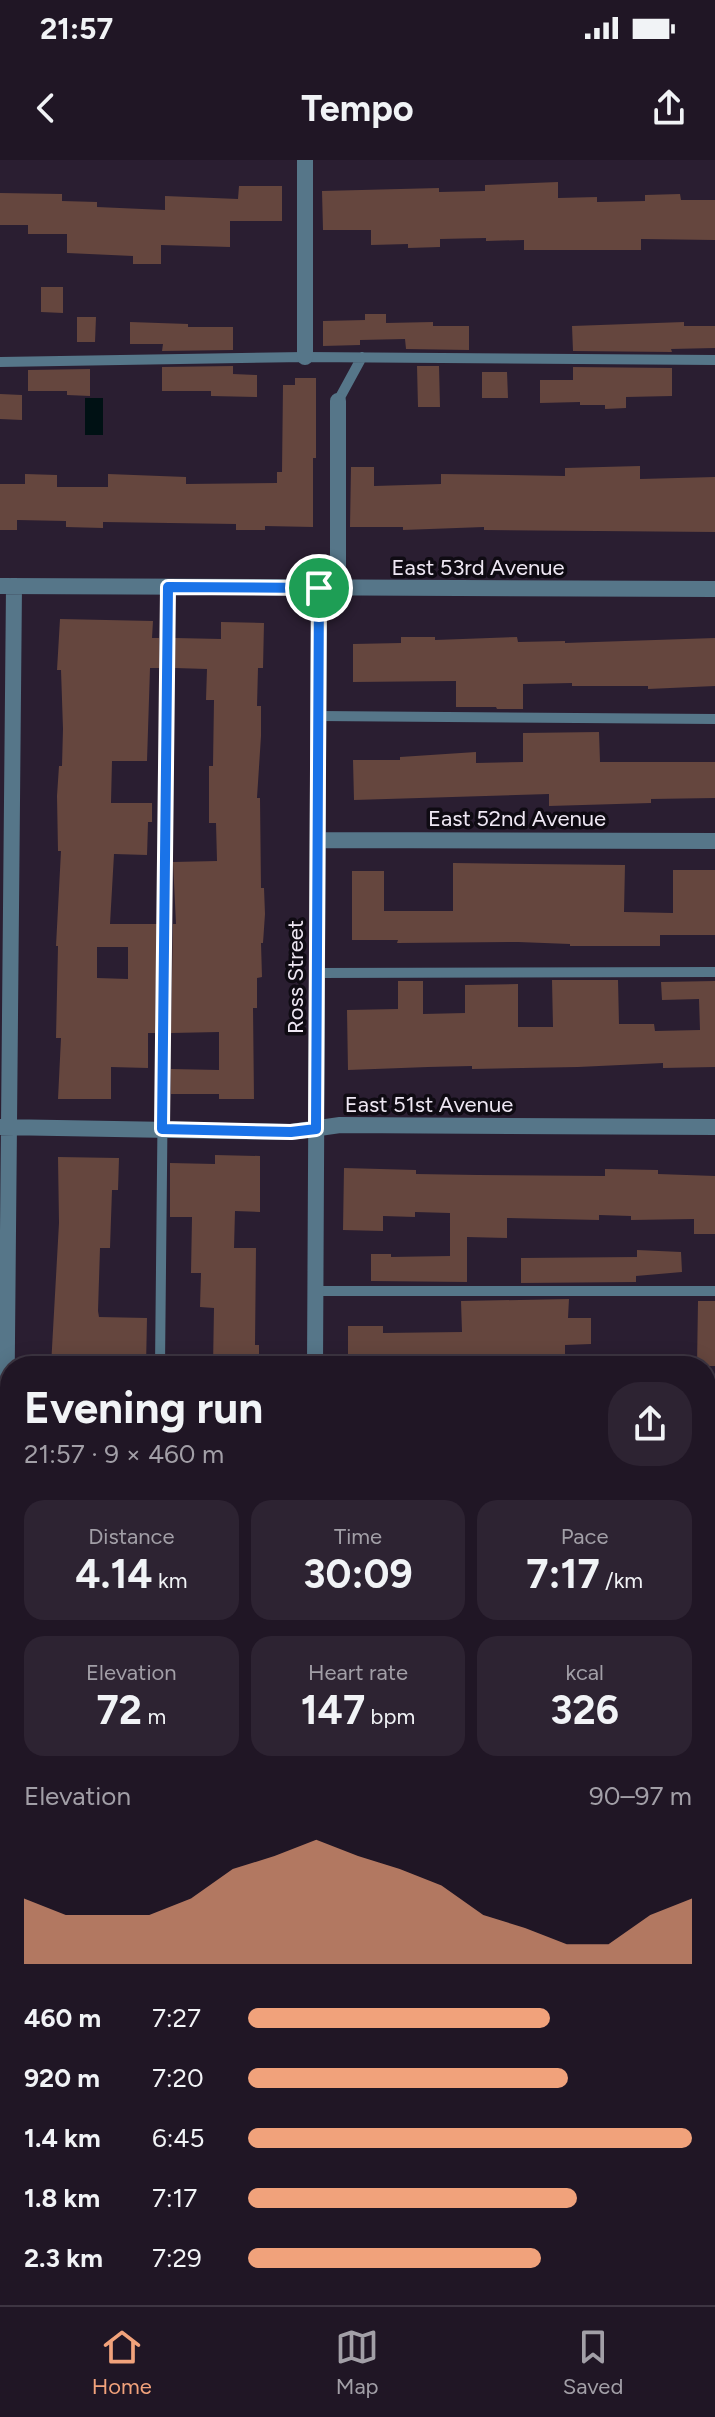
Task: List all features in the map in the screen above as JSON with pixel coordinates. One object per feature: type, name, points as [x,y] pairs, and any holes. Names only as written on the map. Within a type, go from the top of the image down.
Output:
[{"type":"street","points":[[305,160],[305,357]]},
{"type":"street","points":[[338,401],[338,589]]},
{"type":"street","points":[[4,1356],[7,586]]},
{"type":"street","name":"East 53rd Avenue","points":[[7,586],[715,589]]},
{"type":"street","name":"Ross Street","points":[[315,1356],[319,588]]},
{"type":"street","name":"East 52nd Avenue","points":[[318,840],[715,841]]},
{"type":"street","name":"East 51st Avenue","points":[[4,1127],[291,1132],[340,1125],[715,1127]]},
{"type":"lane","points":[[0,362],[305,357],[715,360]]},
{"type":"lane","points":[[338,401],[362,357]]},
{"type":"lane","points":[[160,1356],[168,587]]},
{"type":"lane","points":[[319,716],[715,719]]},
{"type":"lane","points":[[317,973],[715,972]]},
{"type":"lane","points":[[315,1291],[715,1291]]},
{"type":"shaded area","points":[[85,398],[103,398],[103,435],[85,435]]},
{"type":"building","points":[[558,182],[558,198],[597,197],[597,202],[645,201],[645,195],[680,194],[681,200],[715,200],[715,240],[641,239],[641,250],[524,250],[524,240],[440,239],[440,247],[408,248],[408,244],[371,245],[371,230],[323,230],[322,191],[439,188],[439,192],[485,191],[485,185]]},
{"type":"building","points":[[239,186],[282,186],[282,221],[230,221],[230,247],[161,245],[161,264],[133,264],[133,256],[67,253],[67,234],[28,234],[28,225],[0,225],[0,193],[62,194],[62,201],[97,202],[97,207],[165,210],[165,196],[238,199]]},
{"type":"building","points":[[41,287],[63,287],[63,313],[41,312]]},
{"type":"building","points":[[365,314],[386,314],[386,323],[433,322],[433,326],[469,326],[469,350],[406,349],[405,339],[360,340],[360,345],[323,346],[323,321],[365,320]]},
{"type":"building","points":[[77,317],[96,317],[95,342],[77,342]]},
{"type":"building","points":[[130,322],[233,327],[233,350],[162,351],[163,344],[130,344]]},
{"type":"building","points":[[684,322],[684,326],[715,326],[715,348],[671,349],[672,352],[573,351],[572,326]]},
{"type":"building","points":[[233,366],[233,374],[257,375],[257,397],[211,396],[211,391],[162,391],[162,367]]},
{"type":"building","points":[[417,366],[439,366],[440,407],[418,407]]},
{"type":"building","points":[[573,367],[672,368],[672,396],[626,397],[626,408],[605,409],[605,405],[580,405],[580,402],[540,403],[540,380],[573,380]]},
{"type":"building","points":[[90,369],[90,396],[67,395],[67,391],[28,391],[28,370]]},
{"type":"building","points":[[482,372],[507,372],[508,398],[482,398]]},
{"type":"building","points":[[295,378],[316,378],[313,527],[265,526],[265,530],[236,530],[236,524],[103,522],[103,528],[66,527],[66,521],[17,520],[17,530],[0,530],[0,484],[25,484],[25,474],[57,475],[57,487],[108,487],[108,474],[186,477],[186,484],[277,483],[277,472],[282,472],[283,385],[295,385]]},
{"type":"building","points":[[0,394],[22,395],[22,420],[0,419]]},
{"type":"building","points":[[640,466],[640,479],[715,477],[715,532],[350,527],[351,467],[374,467],[374,486],[441,484],[441,474],[565,476],[565,468]]},
{"type":"building","points":[[60,619],[153,621],[152,638],[159,638],[159,668],[150,668],[147,761],[112,761],[111,803],[152,803],[152,822],[148,822],[147,855],[114,854],[110,924],[157,924],[155,1033],[148,1033],[148,1068],[111,1067],[111,1099],[58,1099],[61,1038],[56,1038],[56,946],[61,851],[58,851],[57,796],[63,729],[61,670],[57,670]],"holes":[[[97,947],[128,947],[128,979],[97,978]]]},
{"type":"building","points":[[221,622],[264,623],[263,668],[258,668],[257,706],[261,706],[261,736],[257,798],[260,798],[261,888],[264,888],[265,914],[261,943],[262,977],[257,978],[257,1008],[253,1008],[254,1099],[219,1099],[219,1094],[171,1094],[171,1069],[219,1070],[219,1032],[171,1033],[173,924],[176,924],[173,862],[217,861],[216,823],[209,823],[214,700],[206,700],[207,669],[175,668],[175,638],[221,639]]},
{"type":"building","points":[[401,637],[435,637],[435,640],[517,637],[518,642],[565,643],[715,638],[715,686],[648,689],[648,686],[523,684],[523,709],[497,709],[456,707],[456,681],[353,682],[353,644],[401,643]]},
{"type":"building","points":[[599,732],[600,762],[715,762],[715,798],[549,806],[549,794],[354,800],[353,760],[400,760],[400,757],[476,752],[476,763],[523,762],[523,733]]},
{"type":"building","points":[[453,863],[625,865],[624,912],[673,913],[673,870],[715,870],[715,935],[660,935],[660,946],[352,940],[352,871],[384,871],[384,911],[453,911]]},
{"type":"building","points":[[552,980],[618,980],[619,1024],[654,1024],[655,1031],[700,1030],[699,999],[662,1000],[661,982],[715,981],[715,1067],[663,1068],[663,1063],[348,1070],[347,1010],[398,1009],[398,981],[423,981],[423,1014],[465,1013],[465,985],[518,984],[518,1027],[553,1027]]},
{"type":"building","points":[[215,1155],[260,1156],[260,1212],[235,1211],[234,1248],[256,1248],[255,1345],[259,1345],[259,1356],[213,1356],[214,1308],[200,1307],[201,1273],[191,1273],[192,1217],[170,1217],[170,1163],[215,1164]]},
{"type":"building","points":[[58,1157],[119,1158],[118,1190],[112,1190],[110,1248],[100,1248],[98,1311],[99,1317],[147,1318],[146,1356],[52,1356],[59,1223]]},
{"type":"building","points":[[344,1168],[416,1170],[416,1174],[605,1176],[605,1169],[658,1170],[658,1174],[715,1176],[715,1234],[694,1234],[694,1219],[631,1220],[631,1216],[599,1215],[599,1220],[507,1218],[507,1238],[467,1237],[467,1282],[371,1281],[371,1254],[391,1254],[391,1257],[450,1256],[450,1213],[415,1212],[415,1217],[383,1216],[383,1231],[343,1230]]},
{"type":"building","points":[[637,1250],[681,1252],[682,1272],[636,1276],[636,1282],[521,1283],[521,1258],[637,1257]]},
{"type":"building","points":[[569,1299],[568,1318],[591,1318],[591,1344],[565,1345],[565,1356],[348,1356],[348,1326],[383,1326],[383,1333],[462,1332],[461,1301]]},
{"type":"building","points":[[698,1301],[715,1301],[715,1356],[697,1356]]},
{"type":"route","points":[[168,587],[319,588],[316,1129],[291,1132],[162,1129],[168,587]]}]
